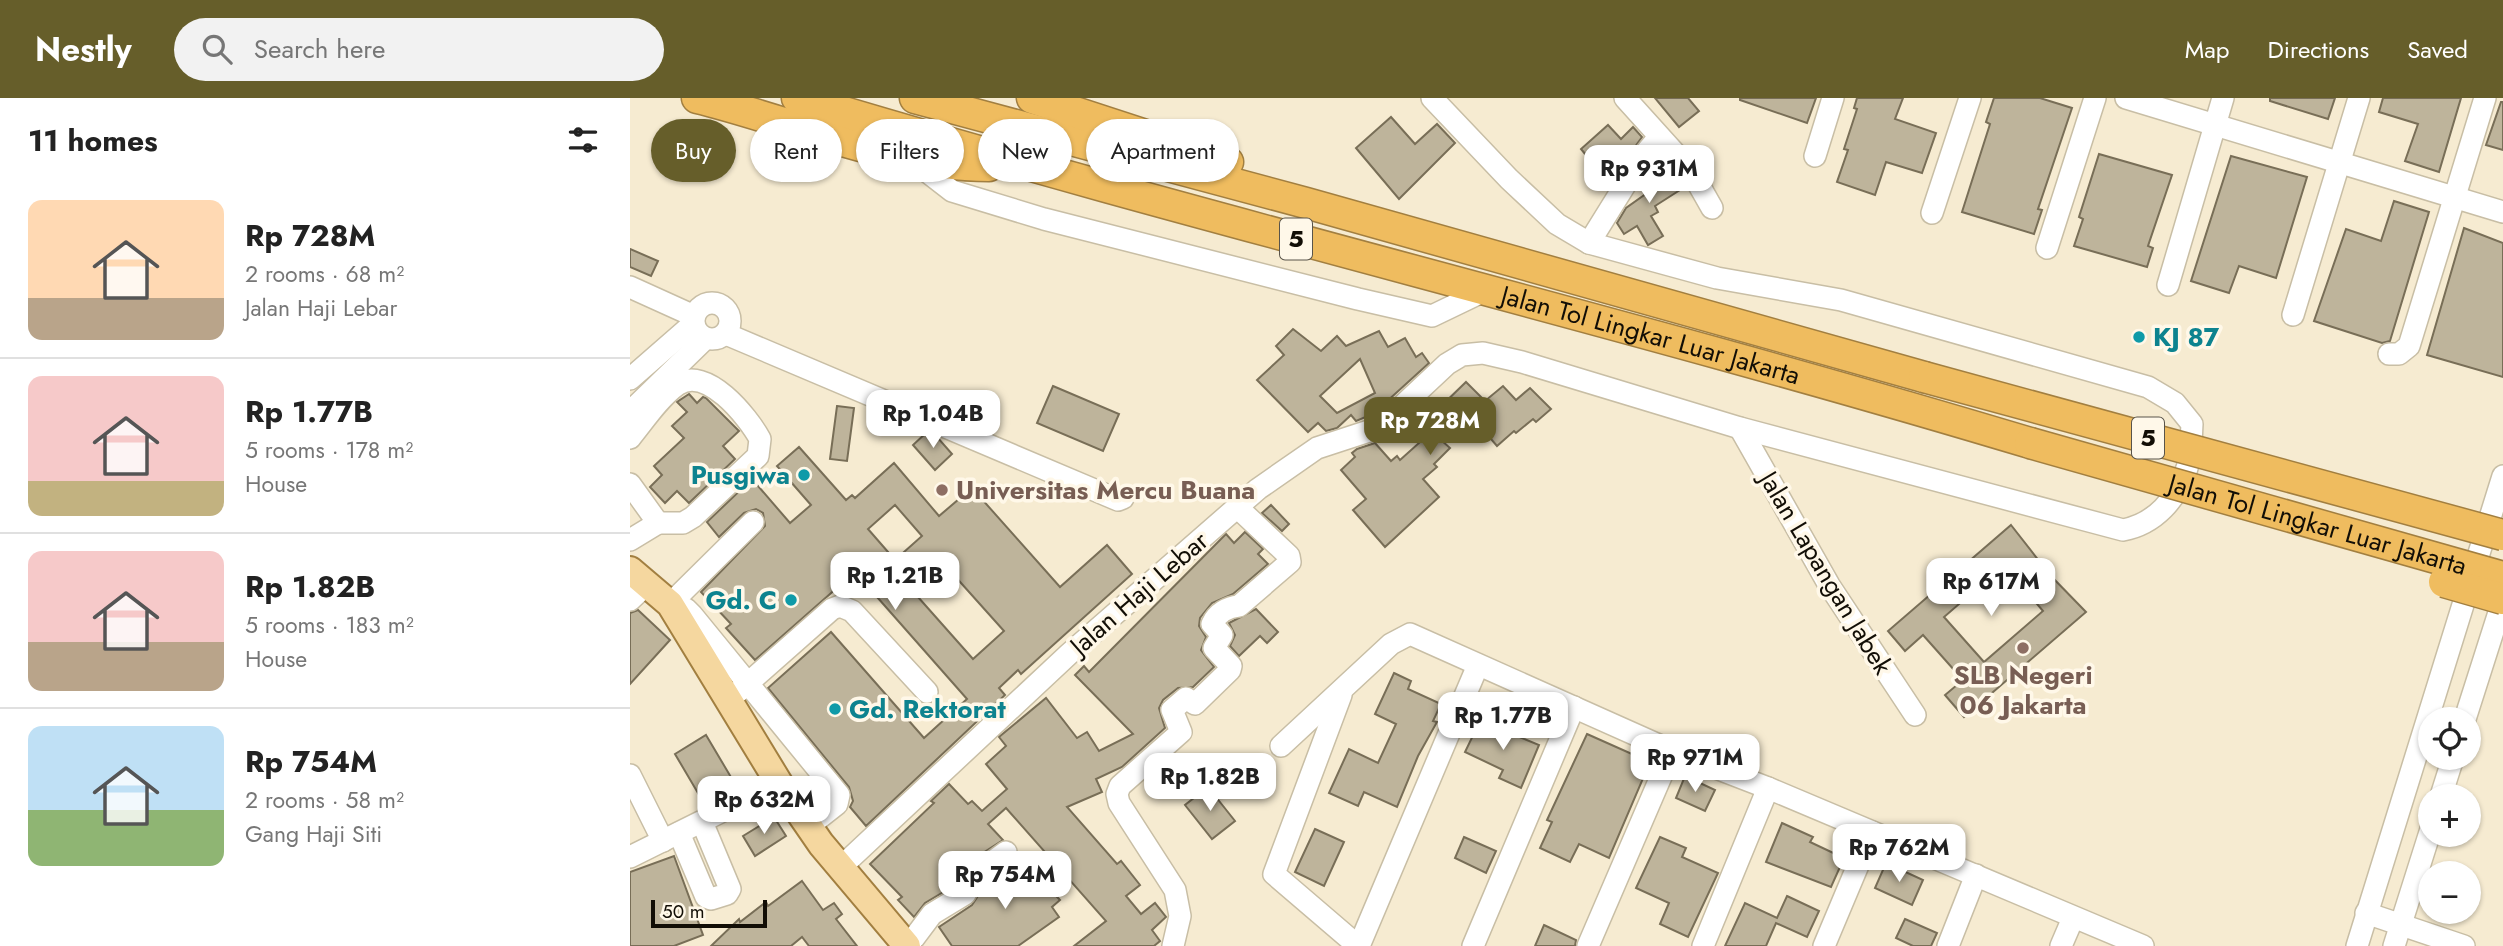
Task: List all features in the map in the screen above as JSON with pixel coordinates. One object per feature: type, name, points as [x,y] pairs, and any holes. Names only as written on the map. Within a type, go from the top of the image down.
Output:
[{"type":"highway","points":[[697,98],[856,143]]},
{"type":"highway","name":"Jalan Tol Lingkar Luar Jakarta","points":[[797,98],[978,152]]},
{"type":"highway","name":"Jalan Tol Lingkar Luar Jakarta","points":[[915,98],[1306,203],[1924,377],[2503,535]]},
{"type":"highway","points":[[1032,98],[1261,172],[1306,203]]},
{"type":"highway","name":"Jalan Tol Lingkar Luar Jakarta","points":[[1072,179],[1916,409],[2221,499],[2503,577]]},
{"type":"highway","points":[[2221,499],[2261,522],[2399,569],[2503,599]]},
{"type":"main road","points":[[636,584],[671,607],[727,702],[809,826],[908,946]]},
{"type":"street","points":[[1432,98],[1509,179],[1557,223],[1589,243],[1717,278],[1841,300],[2148,387],[2175,403],[2192,424],[2188,468],[2161,514],[2142,526],[2123,530],[1740,428]]},
{"type":"street","points":[[1625,98],[1690,171],[1712,208]]},
{"type":"street","points":[[1815,156],[1833,98]]},
{"type":"street","points":[[1932,213],[1970,98]]},
{"type":"street","points":[[2047,248],[2095,98]]},
{"type":"street","points":[[2126,98],[2455,195],[2503,212]]},
{"type":"street","points":[[2168,285],[2223,98]]},
{"type":"street","points":[[2293,315],[2359,98]]},
{"type":"street","points":[[2389,354],[2399,355],[2409,346],[2485,98]]},
{"type":"street","points":[[1589,243],[1606,220],[1643,156],[1659,137]]},
{"type":"street","points":[[940,182],[952,191],[1044,219],[1432,316],[1486,290]]},
{"type":"street","points":[[630,287],[710,327],[1118,500],[1123,498],[1121,492],[872,387],[710,327]]},
{"type":"street","points":[[630,379],[710,327]]},
{"type":"street","points":[[630,412],[710,327]]},
{"type":"street","name":"Jalan Haji Lebar","points":[[841,867],[1069,654],[1237,507],[1317,448],[1369,431],[1384,423],[1447,364],[1462,355],[1483,353],[1522,362],[1740,428]]},
{"type":"street","points":[[630,438],[677,385],[696,381],[720,392],[736,405],[760,439],[758,456],[693,517],[683,523],[658,523],[630,540]]},
{"type":"street","name":"Jalan Lapangan Jabek","points":[[1740,428],[1829,585],[1915,715]]},
{"type":"street","points":[[2394,946],[2383,918],[2503,476]]},
{"type":"street","points":[[630,484],[658,523]]},
{"type":"street","points":[[1173,946],[1180,916],[1175,890],[1119,803],[1117,793],[1121,786],[1181,732],[1171,710],[1175,705],[1186,698],[1195,704],[1230,670],[1231,666],[1214,648],[1222,635],[1213,620],[1228,607],[1239,606],[1290,562],[1289,556],[1237,507]]},
{"type":"street","points":[[671,607],[753,522]]},
{"type":"street","points":[[2469,707],[2503,599]]},
{"type":"street","points":[[727,702],[832,609],[840,606],[852,611],[927,692]]},
{"type":"street","points":[[671,607],[687,609],[839,795],[837,804],[809,826]]},
{"type":"street","points":[[1281,746],[1391,644],[1410,634],[1672,751],[1768,788],[2143,946]]},
{"type":"street","points":[[1343,690],[1274,874],[1359,946],[1478,665]]},
{"type":"street","points":[[1474,946],[1574,707]]},
{"type":"street","points":[[1588,946],[1672,751]]},
{"type":"street","points":[[630,775],[706,897],[711,900],[727,894],[730,889],[702,822]]},
{"type":"street","points":[[630,857],[779,783]]},
{"type":"street","points":[[1703,946],[1768,788]]},
{"type":"street","points":[[1824,946],[1872,832]]},
{"type":"street","points":[[2357,946],[2383,918],[2421,847]]},
{"type":"street","points":[[908,946],[932,914],[965,894],[977,873],[1006,852]]},
{"type":"street","points":[[1948,946],[1976,876]]},
{"type":"street","points":[[2061,946],[2073,918]]},
{"type":"street","points":[[2383,918],[2464,946]]},
{"type":"building","points":[[1655,98],[1688,98],[1699,111],[1679,127]]},
{"type":"building","points":[[1740,98],[1816,98],[1807,123]]},
{"type":"building","points":[[1857,98],[1903,98],[1895,119],[1936,133],[1922,173],[1886,162],[1875,195],[1837,182],[1848,150],[1844,149],[1857,109],[1854,108]]},
{"type":"building","points":[[1994,98],[2040,98],[2072,108],[2038,209],[2042,210],[2034,234],[1962,212],[1990,124],[1986,122]]},
{"type":"building","points":[[2270,98],[2335,98],[2328,119],[2270,101]]},
{"type":"building","points":[[2383,98],[2461,98],[2439,172],[2405,161],[2418,124],[2379,112]]},
{"type":"building","points":[[2503,102],[2503,150],[2486,145]]},
{"type":"building","points":[[1391,117],[1415,144],[1437,124],[1455,143],[1399,199],[1356,148]]},
{"type":"building","points":[[1608,125],[1621,139],[1633,127],[1642,137],[1609,183],[1581,149]]},
{"type":"building","points":[[2099,154],[2172,175],[2148,246],[2153,248],[2147,267],[2074,246],[2083,219],[2079,217]]},
{"type":"building","points":[[2231,156],[2307,177],[2276,278],[2239,266],[2229,293],[2191,281]]},
{"type":"building","points":[[1665,166],[1680,190],[1655,206],[1658,212],[1651,216],[1663,236],[1648,245],[1637,226],[1624,234],[1617,223],[1626,208],[1647,193],[1641,184],[1646,176]]},
{"type":"building","points":[[2394,201],[2429,212],[2390,341],[2382,343],[2314,321],[2346,229],[2381,241]]},
{"type":"building","points":[[2464,228],[2503,243],[2503,377],[2427,355]]},
{"type":"building","points":[[630,249],[658,261],[651,276],[630,267]]},
{"type":"building","points":[[1293,329],[1321,351],[1337,336],[1346,346],[1379,331],[1388,347],[1405,338],[1416,357],[1422,353],[1429,363],[1373,414],[1356,421],[1351,415],[1337,428],[1326,431],[1318,423],[1308,432],[1257,380],[1284,355],[1276,346]],"holes":[[[1360,359],[1375,393],[1337,413],[1320,396]]]},
{"type":"building","points":[[1466,382],[1485,401],[1503,386],[1516,400],[1530,388],[1551,409],[1536,422],[1533,419],[1516,433],[1514,431],[1497,446],[1468,412],[1441,440],[1450,448],[1434,464],[1437,467],[1423,479],[1439,497],[1385,547],[1353,510],[1366,499],[1341,470],[1355,457],[1352,453],[1357,449],[1375,443],[1391,461],[1397,456],[1400,460],[1419,443],[1408,431],[1430,407],[1435,412]]},
{"type":"building","points":[[1053,386],[1119,414],[1103,451],[1037,423]]},
{"type":"building","points":[[689,394],[697,403],[703,397],[706,398],[739,431],[723,446],[735,459],[689,503],[677,491],[665,503],[650,487],[662,475],[654,466],[684,438],[672,426],[687,412],[677,402]]},
{"type":"building","points":[[837,406],[854,408],[847,461],[830,459]]},
{"type":"building","points":[[926,433],[938,438],[952,454],[935,470],[913,445]]},
{"type":"building","points":[[799,447],[846,500],[852,495],[855,498],[894,463],[939,516],[972,488],[1060,587],[1107,545],[1132,574],[1021,674],[1018,670],[999,688],[1005,695],[866,826],[850,807],[853,801],[849,787],[768,688],[831,632],[924,738],[967,699],[855,572],[755,660],[726,628],[731,624],[701,592],[765,526],[763,513],[756,509],[744,513],[719,537],[707,522],[752,479],[790,523],[811,505],[777,466]],"holes":[[[895,505],[922,536],[895,560],[868,529]],[[944,564],[1004,631],[973,659],[910,588],[932,568],[935,571]]]},
{"type":"building","points":[[1271,505],[1289,524],[1282,531],[1262,513]]},
{"type":"building","points":[[2011,525],[2050,575],[2086,612],[1964,717],[1945,695],[1963,680],[1923,635],[1905,651],[1888,631]],"holes":[[[2004,565],[2043,611],[1984,662],[1944,617]]]},
{"type":"building","points":[[1245,532],[1263,549],[1258,554],[1268,564],[1233,594],[1212,603],[1200,618],[1199,626],[1206,637],[1201,650],[1214,667],[1193,687],[1178,688],[1163,700],[1159,708],[1165,728],[1122,767],[1096,779],[1102,792],[1067,807],[1117,864],[1121,861],[1140,885],[1126,896],[1141,914],[1155,903],[1166,917],[1152,930],[1160,941],[1154,946],[1074,946],[1106,921],[1006,808],[988,824],[1003,840],[969,862],[955,885],[925,903],[914,917],[898,900],[902,897],[870,864],[934,803],[931,801],[949,784],[968,804],[972,801],[982,811],[1007,789],[986,764],[1006,746],[999,737],[1046,698],[1077,738],[1087,732],[1099,751],[1133,734],[1075,675],[1084,666],[1089,672],[1226,534],[1234,543]]},
{"type":"building","points":[[1256,609],[1278,632],[1267,643],[1260,636],[1239,656],[1230,646],[1235,635],[1229,623]]},
{"type":"building","points":[[638,610],[670,640],[630,684],[630,613]]},
{"type":"building","points":[[1394,673],[1411,681],[1408,689],[1441,704],[1433,721],[1437,722],[1418,756],[1397,807],[1364,792],[1358,806],[1329,793],[1349,749],[1378,763],[1396,724],[1375,714]]},
{"type":"building","points":[[1480,721],[1539,745],[1521,788],[1499,778],[1503,770],[1465,752]]},
{"type":"building","points":[[1587,734],[1650,762],[1609,858],[1579,844],[1570,862],[1540,848],[1552,822],[1547,820]]},
{"type":"building","points":[[706,735],[738,789],[705,805],[675,754]]},
{"type":"building","points":[[1685,776],[1715,790],[1705,811],[1676,798]]},
{"type":"building","points":[[1208,787],[1235,821],[1212,839],[1185,805]]},
{"type":"building","points":[[774,817],[786,836],[755,856],[743,836]]},
{"type":"building","points":[[1782,823],[1813,837],[1810,842],[1844,858],[1831,887],[1766,862]]},
{"type":"building","points":[[1315,829],[1344,842],[1324,886],[1295,872]]},
{"type":"building","points":[[1464,837],[1496,851],[1486,873],[1455,858]]},
{"type":"building","points":[[1660,837],[1686,848],[1682,857],[1718,873],[1688,937],[1660,924],[1669,903],[1636,888]]},
{"type":"building","points":[[674,856],[703,935],[674,946],[630,946],[630,872]]},
{"type":"building","points":[[1018,856],[1060,900],[1052,907],[1059,917],[1018,946],[952,946],[939,927],[972,905],[987,882]]},
{"type":"building","points":[[1886,863],[1923,880],[1912,905],[1875,888]]},
{"type":"building","points":[[802,881],[823,910],[834,903],[842,914],[836,919],[857,946],[809,946],[802,937],[791,946],[711,946],[739,919],[740,922],[766,902],[768,906]]},
{"type":"building","points":[[1787,896],[1819,911],[1807,937],[1776,923],[1766,946],[1725,946],[1745,903],[1777,918]]},
{"type":"building","points":[[1905,919],[1937,933],[1931,946],[1913,946],[1896,938]]},
{"type":"building","points":[[1544,925],[1576,940],[1575,946],[1535,946]]},
{"type":"place","name":"KJ 87","points":[[2139,337]]},
{"type":"place","name":"Pusgiwa","points":[[804,475]]},
{"type":"place","name":"Universitas Mercu Buana","points":[[942,490]]},
{"type":"place","name":"Gd. C","points":[[791,600]]},
{"type":"place","name":"SLB Negeri 06 Jakarta","points":[[2023,648]]},
{"type":"place","name":"Gd. Rektorat","points":[[835,709]]}]
